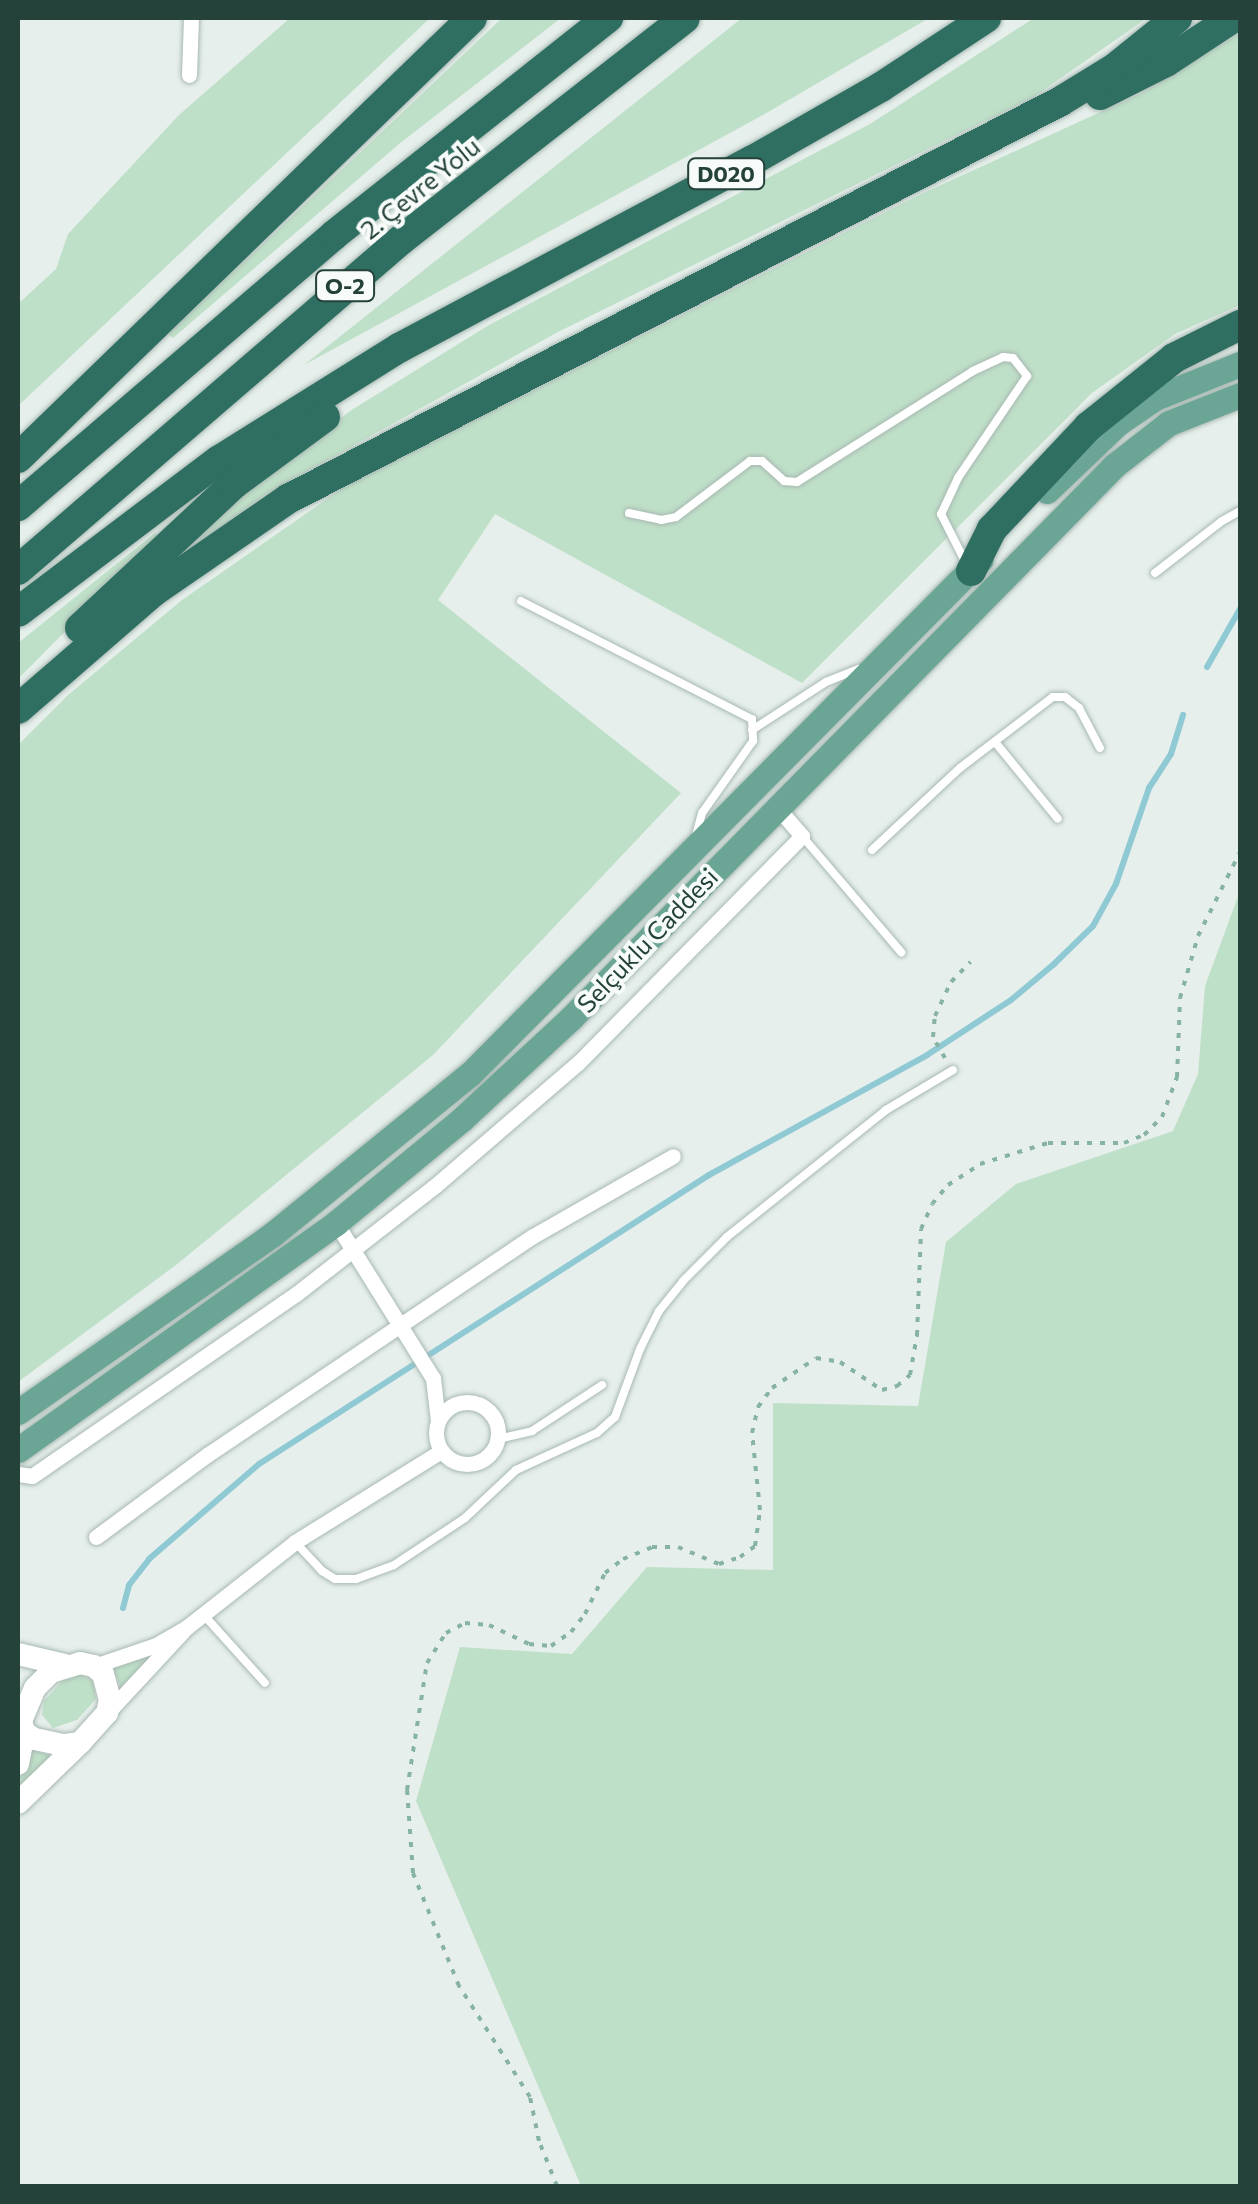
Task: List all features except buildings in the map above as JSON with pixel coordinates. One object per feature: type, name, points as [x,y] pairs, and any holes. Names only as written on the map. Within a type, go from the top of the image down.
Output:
[{"type":"highway","points":[[18,458],[472,18]]},
{"type":"highway","name":"2. Çevre Yolu","points":[[18,506],[334,235],[608,18]]},
{"type":"highway","name":"2. Çevre Yolu","points":[[18,570],[401,240],[685,18]]},
{"type":"highway","name":"D020","points":[[18,612],[218,461],[458,314],[753,160],[880,87],[986,18]]},
{"type":"highway","points":[[18,709],[153,592],[288,499],[999,133],[1115,68],[1177,18]]},
{"type":"highway","points":[[999,133],[1120,87],[1232,18]]},
{"type":"highway","points":[[18,689],[234,484],[387,376],[458,314]]},
{"type":"highway","points":[[971,571],[992,530],[1088,427],[1174,358],[1240,325]]},
{"type":"main road","name":"Selçuklu Caddesi","points":[[18,1412],[273,1234],[405,1129],[518,1029],[1117,424],[1155,398],[1240,364]]},
{"type":"main road","name":"Selçuklu Caddesi","points":[[18,1450],[336,1224],[512,1075],[1115,465],[1169,424],[1240,395]]},
{"type":"street","points":[[189,76],[192,18]]},
{"type":"street","points":[[18,1474],[32,1476],[350,1252],[578,1063],[802,836],[776,806]]},
{"type":"street","points":[[96,1537],[207,1456],[582,1205],[674,1156]]},
{"type":"street","points":[[336,1224],[350,1252],[433,1378],[438,1420],[435,1431],[441,1451],[448,1458],[469,1464],[488,1456],[498,1439],[496,1419],[472,1402],[452,1405],[438,1420]]},
{"type":"street","points":[[18,1804],[202,1613],[295,1542],[441,1451]]},
{"type":"street","points":[[18,1654],[64,1665],[94,1666],[146,1649],[187,1627]]},
{"type":"street","points":[[18,1764],[21,1723],[35,1688],[64,1665]]},
{"type":"street","points":[[94,1666],[108,1686],[107,1713]]},
{"type":"street","points":[[21,1723],[47,1744],[80,1743]]},
{"type":"lane","points":[[628,513],[660,520],[676,517],[750,461],[762,461],[784,481],[797,482],[973,371],[1004,357],[1013,358],[1027,376],[958,478],[940,514],[971,571]]},
{"type":"lane","points":[[1155,573],[1222,520],[1240,511]]},
{"type":"lane","points":[[521,601],[752,719],[753,742],[702,812],[690,854]]},
{"type":"lane","points":[[752,730],[826,682],[881,660]]},
{"type":"lane","points":[[872,850],[948,778],[1053,697],[1065,696],[1079,708],[1100,748]]},
{"type":"lane","points":[[995,742],[1058,819]]},
{"type":"lane","points":[[802,836],[901,952]]},
{"type":"lane","points":[[295,1542],[322,1571],[335,1579],[356,1580],[394,1565],[465,1518],[516,1470],[597,1433],[615,1418],[658,1311],[683,1281],[727,1237],[886,1110],[953,1070]]},
{"type":"lane","points":[[498,1439],[532,1431],[602,1385]]},
{"type":"lane","points":[[202,1613],[265,1684]]},
{"type":"path","points":[[557,2186],[539,2141],[530,2096],[459,1986],[413,1873],[407,1790],[426,1664],[446,1633],[465,1623],[489,1625],[529,1644],[551,1646],[571,1632],[585,1614],[605,1574],[623,1559],[652,1547],[678,1547],[719,1564],[740,1558],[756,1546],[760,1510],[752,1434],[758,1407],[772,1388],[816,1358],[840,1362],[882,1390],[897,1386],[910,1375],[920,1229],[932,1204],[948,1185],[980,1164],[1048,1143],[1124,1143],[1144,1135],[1162,1117],[1178,1077],[1176,1028],[1198,936],[1240,852]]},
{"type":"path","points":[[942,1054],[933,1037],[936,1016],[951,982],[970,962]]},
{"type":"green space","points":[[290,18],[430,18],[18,406],[18,304],[56,269],[68,234],[179,115]]},
{"type":"green space","points":[[502,18],[561,18],[399,144],[173,338],[168,334]]},
{"type":"green space","points":[[742,18],[929,18],[763,115],[304,365]]},
{"type":"green space","points":[[1034,18],[1147,18],[1035,96],[558,332],[266,494],[201,541],[194,533],[350,411],[489,325],[870,124]]},
{"type":"green space","points":[[1240,33],[1240,305],[1175,334],[1092,393],[802,683],[495,514],[438,600],[681,793],[433,1055],[176,1265],[18,1382],[18,745],[68,695],[182,600],[347,485],[917,196],[1144,92]]},
{"type":"green space","points":[[155,533],[159,537],[18,679],[18,643]]},
{"type":"green space","points":[[1240,891],[1240,2186],[581,2186],[416,1801],[460,1647],[572,1654],[647,1567],[773,1570],[773,1403],[918,1406],[946,1242],[1016,1184],[1173,1131],[1198,1074],[1205,986]]},
{"type":"green space","points":[[151,1656],[121,1687],[110,1663]]},
{"type":"green space","points":[[80,1674],[93,1681],[96,1699],[77,1720],[53,1728],[42,1715],[44,1701],[63,1680]]},
{"type":"green space","points":[[30,1748],[51,1756],[18,1789],[18,1778]]},
{"type":"waterway","points":[[1207,667],[1240,609]]},
{"type":"waterway","points":[[123,1608],[129,1585],[149,1559],[259,1464],[709,1175],[927,1055],[1011,1000],[1054,964],[1093,926],[1116,884],[1149,788],[1171,754],[1183,715]]}]
